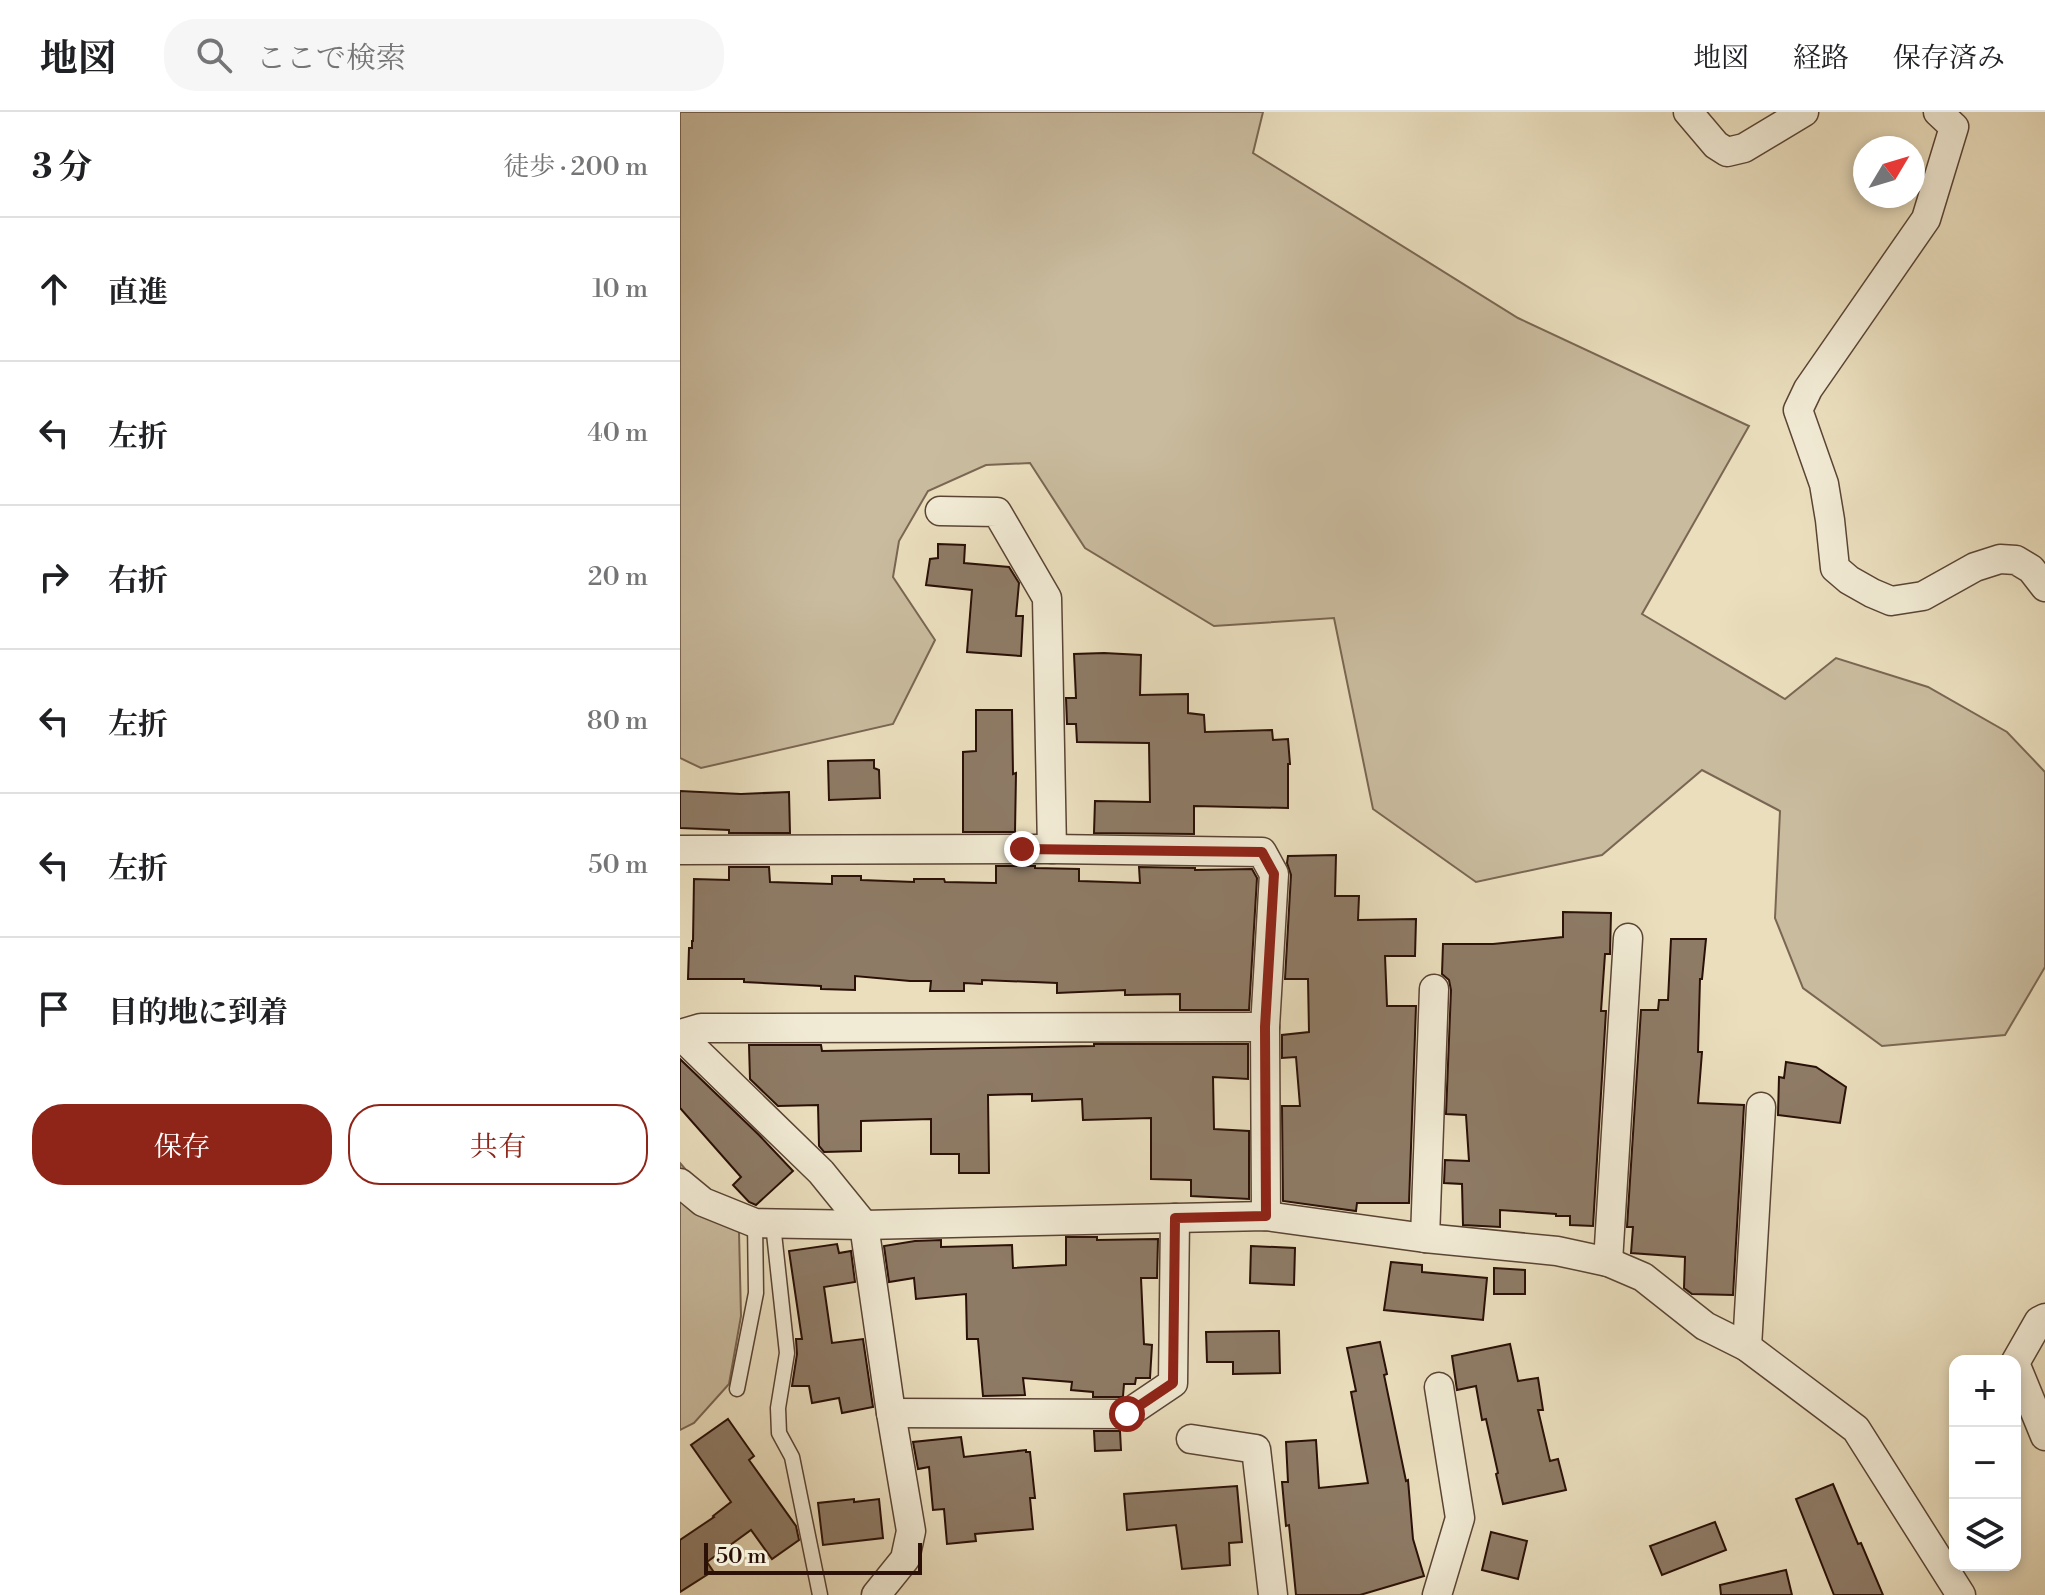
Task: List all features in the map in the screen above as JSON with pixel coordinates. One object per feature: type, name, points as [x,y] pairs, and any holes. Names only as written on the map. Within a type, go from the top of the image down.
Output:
[{"type":"street","points":[[1688,112],[1716,145],[1727,152],[1744,148],[1804,112]]},
{"type":"street","points":[[1938,112],[1954,127],[1926,219],[1808,389],[1798,410],[1824,484],[1835,568],[1849,580],[1891,601],[1923,596],[1975,567],[2000,559],[2016,560],[2031,569],[2045,587]]},
{"type":"street","points":[[940,511],[997,512],[1047,598],[1052,849]]},
{"type":"street","points":[[680,850],[1262,852],[1274,874],[1265,1027],[1266,1216]]},
{"type":"street","points":[[1608,1262],[1628,938]]},
{"type":"street","points":[[1425,1238],[1434,989]]},
{"type":"street","points":[[876,1595],[905,1559],[911,1531],[864,1225],[821,1172],[680,1034],[701,1028],[1265,1027]]},
{"type":"street","points":[[1747,1347],[1761,1107]]},
{"type":"street","points":[[680,1183],[703,1202],[764,1223],[864,1225],[1266,1216],[1425,1238],[1557,1251],[1608,1262],[1643,1277],[1705,1326],[1747,1347],[1856,1429],[1961,1595]]},
{"type":"street","points":[[891,1413],[1127,1414],[1173,1383],[1175,1218]]},
{"type":"street","points":[[2045,1318],[2039,1321],[2015,1363],[2045,1436]]},
{"type":"street","points":[[1437,1595],[1460,1518],[1439,1387]]},
{"type":"street","points":[[1191,1439],[1256,1449],[1273,1595]]},
{"type":"lane","points":[[737,1389],[756,1293],[764,1223]]},
{"type":"lane","points":[[764,1223],[787,1353],[778,1408],[779,1433],[792,1457],[820,1595]]},
{"type":"shaded area","points":[[680,112],[1263,112],[1253,153],[1518,318],[1749,426],[1642,614],[1785,699],[1836,658],[1928,687],[2007,732],[2045,772],[2045,967],[2005,1035],[1882,1046],[1803,988],[1775,918],[1780,811],[1702,770],[1602,855],[1476,882],[1373,809],[1334,618],[1214,626],[1085,548],[1030,463],[986,465],[928,491],[899,541],[893,577],[935,640],[893,724],[701,768],[680,758]]},
{"type":"shaded area","points":[[680,1163],[739,1232],[741,1316],[729,1384],[694,1423],[680,1430]]},
{"type":"building","points":[[938,544],[965,545],[964,563],[1009,567],[1019,583],[1016,616],[1023,616],[1021,656],[967,652],[972,590],[926,585],[930,559],[938,558]]},
{"type":"building","points":[[1074,654],[1141,655],[1140,695],[1188,694],[1188,713],[1204,715],[1205,732],[1272,730],[1273,740],[1288,739],[1288,808],[1194,806],[1194,834],[1094,833],[1095,801],[1150,802],[1149,743],[1077,742],[1076,724],[1067,724],[1066,698],[1076,698]]},
{"type":"building","points":[[976,710],[1012,710],[1013,774],[1016,773],[1015,832],[963,832],[963,752],[976,751]]},
{"type":"building","points":[[874,760],[874,768],[879,770],[880,798],[829,800],[828,761]]},
{"type":"building","points":[[680,791],[741,794],[789,792],[790,833],[729,833],[729,830],[680,828]]},
{"type":"building","points":[[1336,855],[1335,896],[1359,896],[1358,920],[1416,919],[1415,956],[1385,956],[1387,1006],[1416,1006],[1409,1203],[1357,1203],[1356,1211],[1283,1201],[1282,1106],[1300,1106],[1296,1057],[1282,1058],[1282,1035],[1309,1032],[1308,979],[1285,979],[1291,875],[1288,856]]},
{"type":"building","points":[[996,866],[1079,869],[1079,881],[1140,883],[1139,867],[1252,869],[1257,878],[1249,1010],[1180,1010],[1180,994],[1125,995],[1125,990],[1057,993],[1057,983],[982,980],[982,984],[964,983],[964,991],[930,991],[931,981],[855,976],[855,990],[744,982],[744,979],[688,979],[689,948],[692,948],[693,941],[694,879],[729,880],[729,867],[769,867],[770,882],[832,884],[832,876],[861,876],[861,880],[914,882],[914,879],[944,879],[945,882],[996,883]]},
{"type":"building","points":[[1563,912],[1611,913],[1610,954],[1605,954],[1601,1011],[1606,1011],[1593,1226],[1570,1225],[1570,1216],[1500,1210],[1500,1227],[1463,1225],[1462,1184],[1444,1183],[1445,1160],[1469,1161],[1466,1115],[1446,1114],[1451,990],[1449,980],[1442,974],[1443,944],[1493,944],[1563,937]]},
{"type":"building","points":[[1671,939],[1706,939],[1700,979],[1698,1052],[1702,1052],[1698,1103],[1744,1105],[1733,1295],[1692,1294],[1684,1288],[1685,1257],[1631,1253],[1633,1227],[1627,1227],[1641,1010],[1658,1010],[1659,1000],[1668,1000]]},
{"type":"building","points":[[1094,1044],[1248,1044],[1248,1079],[1213,1077],[1214,1129],[1249,1131],[1249,1199],[1191,1196],[1191,1180],[1151,1179],[1151,1118],[1083,1120],[1082,1099],[1032,1101],[1032,1094],[988,1095],[989,1173],[959,1173],[959,1154],[931,1154],[931,1119],[861,1121],[861,1151],[824,1152],[819,1146],[818,1105],[778,1106],[750,1079],[749,1045],[821,1045],[822,1051]]},
{"type":"building","points":[[680,1059],[793,1171],[756,1205],[733,1185],[741,1177],[680,1108]]},
{"type":"building","points":[[1786,1062],[1816,1067],[1846,1087],[1840,1123],[1778,1115],[1779,1077],[1784,1078]]},
{"type":"building","points":[[1066,1237],[1158,1239],[1157,1278],[1141,1278],[1144,1344],[1152,1345],[1150,1378],[1136,1378],[1135,1384],[1124,1384],[1122,1397],[1093,1397],[1093,1392],[1071,1390],[1072,1382],[1023,1378],[1025,1395],[983,1396],[978,1339],[967,1339],[966,1294],[916,1299],[914,1278],[889,1282],[884,1246],[941,1240],[941,1247],[1012,1245],[1013,1268],[1066,1265]]},
{"type":"building","points":[[837,1244],[839,1253],[851,1251],[855,1282],[824,1287],[832,1343],[863,1339],[873,1407],[842,1413],[839,1398],[812,1403],[809,1386],[792,1386],[796,1339],[802,1339],[789,1251]]},
{"type":"building","points":[[1251,1246],[1295,1248],[1294,1285],[1250,1283]]},
{"type":"building","points":[[1391,1262],[1422,1265],[1422,1272],[1487,1278],[1483,1320],[1384,1310]]},
{"type":"building","points":[[1494,1268],[1525,1270],[1525,1294],[1494,1294]]},
{"type":"building","points":[[1279,1331],[1280,1373],[1233,1374],[1233,1362],[1207,1362],[1206,1332]]},
{"type":"building","points":[[1380,1342],[1387,1374],[1384,1375],[1408,1480],[1413,1539],[1424,1576],[1360,1595],[1296,1595],[1282,1482],[1288,1482],[1286,1442],[1316,1440],[1319,1488],[1368,1483],[1351,1392],[1356,1391],[1347,1348]]},
{"type":"building","points":[[1510,1344],[1518,1381],[1538,1378],[1543,1410],[1538,1410],[1550,1461],[1558,1459],[1566,1490],[1503,1504],[1476,1386],[1457,1390],[1452,1356]]},
{"type":"building","points":[[728,1419],[754,1456],[749,1460],[796,1526],[799,1540],[772,1559],[751,1530],[707,1562],[713,1571],[680,1592],[680,1540],[731,1502],[691,1445]]},
{"type":"building","points":[[1094,1431],[1120,1431],[1121,1450],[1095,1451]]},
{"type":"building","points":[[961,1437],[964,1457],[1030,1452],[1035,1498],[1030,1498],[1033,1529],[975,1534],[976,1541],[947,1544],[944,1509],[933,1510],[929,1467],[918,1469],[913,1442]]},
{"type":"building","points":[[1833,1484],[1883,1595],[1834,1595],[1796,1499]]},
{"type":"building","points":[[1237,1486],[1242,1542],[1229,1543],[1230,1565],[1182,1569],[1176,1525],[1127,1530],[1124,1494]]},
{"type":"building","points":[[854,1499],[854,1502],[879,1499],[883,1538],[823,1545],[818,1503]]},
{"type":"building","points":[[1715,1522],[1726,1550],[1662,1575],[1650,1546]]},
{"type":"building","points":[[1491,1532],[1527,1541],[1518,1579],[1482,1570]]},
{"type":"building","points":[[1786,1570],[1792,1595],[1721,1595],[1720,1585]]},
{"type":"route","points":[[1022,849],[1262,852],[1274,874],[1265,1027],[1266,1216],[1175,1218],[1173,1383],[1127,1414]]}]
